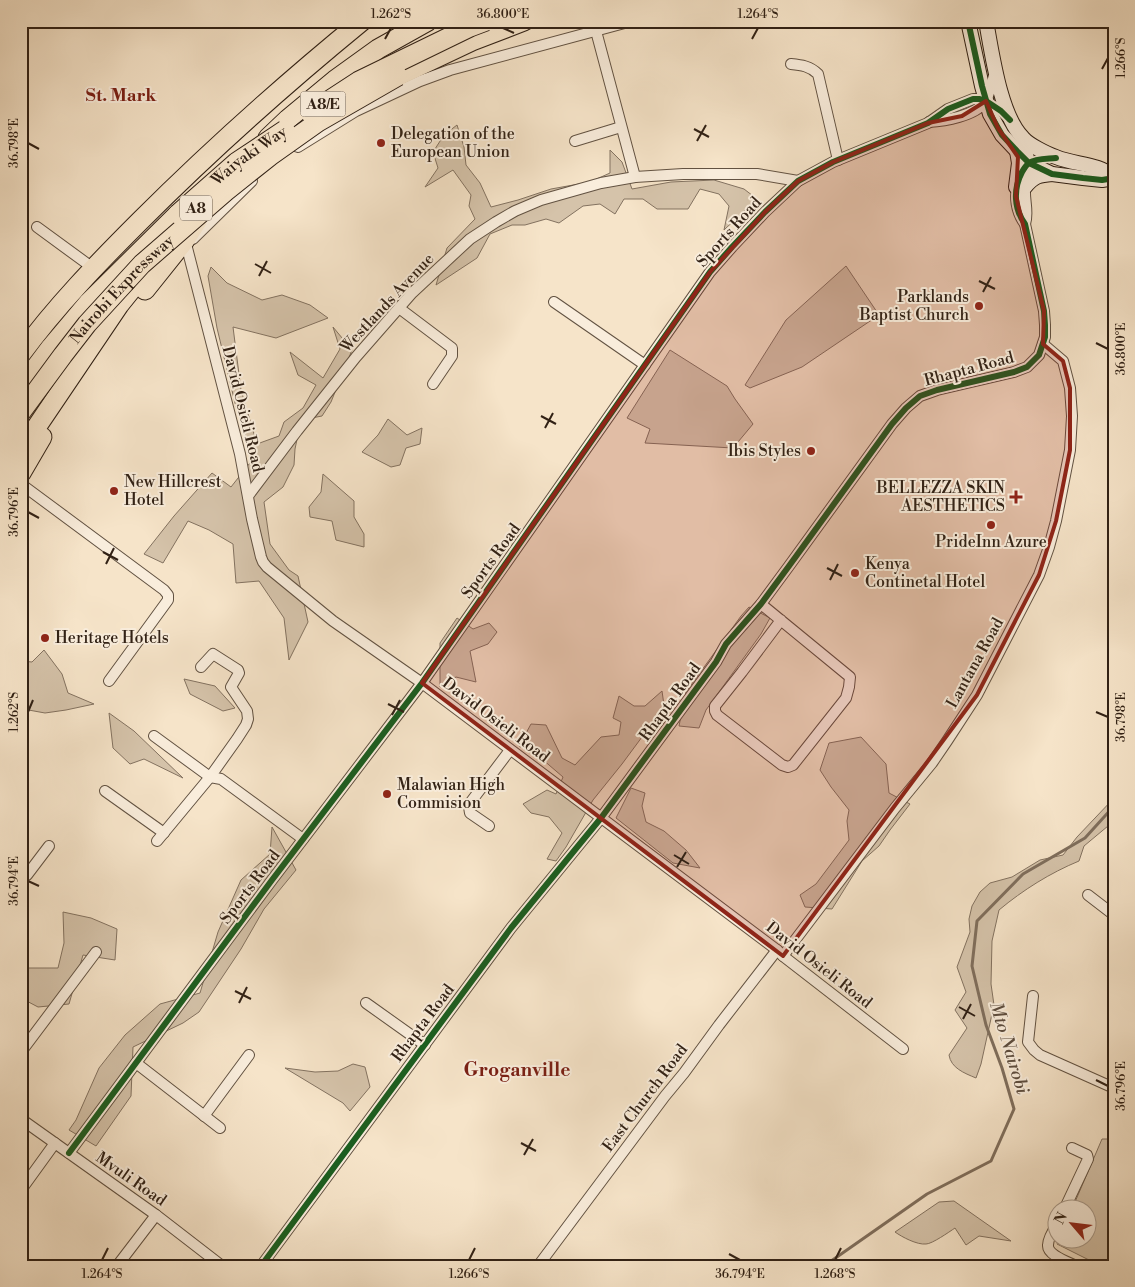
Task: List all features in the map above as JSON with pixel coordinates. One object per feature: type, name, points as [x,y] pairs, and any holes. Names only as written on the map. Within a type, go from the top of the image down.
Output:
[{"type":"highway","name":"Waiyaki Way","points":[[21,354],[62,303],[169,192],[224,140],[363,21]]},
{"type":"highway","points":[[363,21],[364,34],[370,44],[378,48]]},
{"type":"highway","name":"Waiyaki Way","points":[[21,450],[119,305],[197,207],[288,119],[341,76],[378,48],[428,21]]},
{"type":"highway","name":"Nairobi Expressway","points":[[21,387],[88,303],[178,214],[237,162],[359,81],[486,21]]},
{"type":"highway","name":"Nairobi Expressway","points":[[21,412],[87,324],[142,264],[226,191],[270,156],[318,122],[398,76],[472,41],[524,21]]},
{"type":"highway","points":[[334,44],[345,42],[350,46],[351,54],[341,76]]},
{"type":"highway","points":[[21,473],[49,426],[124,316],[186,242],[197,221],[197,207]]},
{"type":"main road","points":[[968,21],[990,114],[998,128],[1029,163],[1052,174]]},
{"type":"main road","points":[[986,21],[996,70],[1010,120],[1026,142],[1056,158],[1104,170],[1114,178]]},
{"type":"main road","points":[[1017,151],[1021,187]]},
{"type":"main road","points":[[1021,187],[1035,177],[1052,174],[1102,180],[1114,178]]},
{"type":"street","points":[[186,242],[271,164],[356,111],[420,80],[450,70],[632,21]]},
{"type":"street","points":[[596,31],[635,177]]},
{"type":"street","points":[[791,64],[806,66],[818,74],[838,160]]},
{"type":"street","points":[[996,70],[986,101],[1010,120]]},
{"type":"street","name":"Sports Road","points":[[69,1153],[422,683],[710,272],[765,212],[798,181],[838,160],[928,122],[948,109],[973,99],[986,101]]},
{"type":"street","points":[[575,141],[621,127]]},
{"type":"street","points":[[1022,137],[1030,168],[1021,187],[1027,217],[1025,224],[1044,311],[1045,337],[1043,344]]},
{"type":"street","points":[[1029,163],[1042,159],[1056,158]]},
{"type":"street","points":[[230,174],[260,173]]},
{"type":"street","name":"Westlands Avenue","points":[[248,496],[341,375],[412,293],[470,239],[509,215],[540,200],[601,183],[635,177],[683,174],[757,174],[798,181]]},
{"type":"street","points":[[37,227],[94,268]]},
{"type":"street","name":"David Osieli Road","points":[[186,242],[240,454],[252,519],[263,562],[267,568],[333,620],[422,683],[780,953],[903,1049]]},
{"type":"street","points":[[554,302],[645,365]]},
{"type":"street","points":[[399,308],[452,348],[452,356],[433,384]]},
{"type":"street","name":"Rhapta Road","points":[[261,1266],[511,928],[600,818],[716,662],[726,644],[761,604],[892,424],[920,396],[1027,367],[1039,354],[1043,344]]},
{"type":"street","name":"Lantana Road","points":[[780,953],[932,763],[977,694],[1039,575],[1058,512],[1070,450],[1072,416],[1070,388],[1063,361],[1043,344]]},
{"type":"street","points":[[21,484],[164,590],[168,595],[168,600],[109,681]]},
{"type":"street","points":[[761,604],[781,620],[850,677],[846,698],[793,765],[788,766],[782,765],[717,715],[715,711],[715,706],[781,620]]},
{"type":"street","points":[[157,841],[210,777],[246,725],[247,711],[231,687],[239,673],[238,670],[213,654],[201,667]]},
{"type":"street","points":[[154,736],[210,777],[221,779],[303,839]]},
{"type":"street","points":[[489,826],[470,813],[470,803],[510,750]]},
{"type":"street","points":[[105,791],[164,832]]},
{"type":"street","points":[[21,877],[27,875],[49,846]]},
{"type":"street","points":[[1088,895],[1114,915]]},
{"type":"street","points":[[21,1052],[96,952]]},
{"type":"street","name":"East Church Road","points":[[538,1266],[719,1025],[780,953]]},
{"type":"street","points":[[1032,996],[1028,1042],[1034,1050],[1040,1055],[1114,1088]]},
{"type":"street","points":[[366,1004],[425,1045]]},
{"type":"street","points":[[204,1116],[249,1055]]},
{"type":"street","points":[[136,1063],[220,1128]]},
{"type":"street","name":"Mvuli Road","points":[[21,1119],[156,1215],[222,1266]]},
{"type":"street","points":[[21,1190],[55,1143]]},
{"type":"street","points":[[1069,1200],[1088,1159],[1087,1155],[1072,1148]]},
{"type":"street","points":[[117,1266],[156,1215]]},
{"type":"street","points":[[1049,1250],[1053,1255],[1076,1266]]},
{"type":"highlighted area","points":[[986,101],[998,128],[1018,157],[1016,196],[1044,311],[1043,344],[1063,361],[1070,388],[1070,450],[1056,521],[1039,575],[977,695],[783,956],[422,683],[710,272],[765,212],[798,181],[833,162],[928,123],[962,116]]},
{"type":"shaded area","points":[[457,125],[464,147],[466,165],[480,183],[491,207],[551,189],[590,182],[610,173],[610,150],[622,162],[632,189],[671,182],[714,180],[744,189],[757,199],[724,230],[729,206],[719,194],[700,189],[688,209],[657,209],[643,199],[624,199],[615,214],[600,204],[583,206],[559,223],[546,219],[525,225],[512,225],[490,234],[477,258],[436,285],[447,248],[475,219],[469,206],[471,195],[453,170],[425,187],[438,168],[433,152],[444,135]]},
{"type":"shaded area","points":[[846,266],[879,315],[802,367],[750,388],[745,385],[786,320]]},
{"type":"shaded area","points":[[211,267],[227,283],[262,300],[282,295],[310,305],[328,318],[276,338],[233,327],[241,390],[257,444],[279,436],[284,422],[303,408],[316,385],[298,375],[290,352],[323,378],[340,349],[333,327],[352,350],[331,402],[322,416],[301,420],[294,465],[283,487],[264,502],[270,544],[289,570],[298,576],[308,622],[289,660],[284,618],[259,581],[236,583],[233,544],[209,530],[188,521],[163,563],[144,554],[212,473],[231,487],[253,459],[235,403],[217,328],[208,276]]},
{"type":"shaded area","points":[[670,350],[727,386],[753,424],[733,448],[645,443],[650,429],[627,418]]},
{"type":"shaded area","points":[[388,419],[407,435],[422,428],[420,444],[406,448],[400,465],[391,467],[362,452],[378,435]]},
{"type":"shaded area","points":[[323,474],[354,501],[354,517],[364,534],[364,547],[336,540],[332,521],[310,517],[309,507],[321,492]]},
{"type":"shaded area","points":[[749,607],[770,618],[761,634],[706,710],[699,728],[679,726],[686,692]]},
{"type":"shaded area","points":[[457,618],[473,629],[489,623],[497,632],[488,644],[470,651],[476,682],[456,677],[440,687],[440,643]]},
{"type":"shaded area","points":[[44,650],[62,674],[68,693],[94,704],[45,713],[23,709],[21,661],[32,662]]},
{"type":"shaded area","points":[[184,679],[215,686],[235,708],[223,711],[190,694]]},
{"type":"shaded area","points":[[662,691],[665,712],[642,737],[593,800],[556,861],[547,859],[562,833],[549,817],[531,813],[523,804],[547,790],[556,794],[563,777],[542,759],[519,746],[531,724],[546,725],[562,758],[575,765],[601,737],[619,735],[621,722],[613,718],[619,696],[634,706],[645,706]]},
{"type":"shaded area","points":[[109,713],[134,731],[183,778],[144,759],[130,764],[113,748]]},
{"type":"shaded area","points":[[861,737],[886,764],[889,793],[910,804],[879,846],[862,861],[832,909],[805,907],[800,895],[816,884],[849,840],[847,821],[849,810],[820,770],[829,743]]},
{"type":"shaded area","points":[[631,788],[645,793],[642,806],[646,822],[664,831],[686,850],[700,868],[673,863],[616,818]]},
{"type":"shaded area","points":[[1114,798],[1114,821],[1084,846],[1079,861],[1037,882],[999,910],[992,941],[991,984],[994,1005],[981,1064],[976,1078],[963,1072],[955,1067],[949,1055],[967,1028],[955,1010],[966,992],[957,967],[970,932],[969,919],[972,906],[980,892],[990,883],[1012,877],[1040,860],[1063,855],[1077,837]]},
{"type":"shaded area","points":[[272,827],[296,870],[264,909],[241,949],[199,1012],[183,1023],[133,1047],[131,1096],[96,1146],[69,1130],[76,1120],[99,1068],[125,1035],[160,1004],[200,993],[218,932],[241,880],[270,854]]},
{"type":"shaded area","points":[[63,912],[91,918],[117,929],[115,960],[83,955],[69,1004],[38,1007],[21,998],[21,968],[58,968],[64,943]]},
{"type":"shaded area","points":[[353,1064],[365,1067],[370,1087],[350,1111],[343,1103],[285,1068],[315,1072],[338,1071]]},
{"type":"shaded area","points":[[1102,1139],[1114,1139],[1114,1266],[1101,1266],[1069,1250],[1098,1250],[1098,1200],[1076,1200]]},
{"type":"shaded area","points":[[954,1201],[1011,1241],[979,1236],[966,1245],[955,1228],[941,1238],[922,1244],[895,1232],[939,1202]]},
{"type":"waterway","name":"Mto Nairobi","points":[[824,1266],[927,1194],[991,1161],[1014,1109],[1002,1068],[986,1025],[972,966],[977,921],[1023,874],[1085,838],[1114,806]]},
{"type":"cycle path","points":[[968,21],[990,114],[1002,135],[1029,163],[1052,174],[1102,180],[1114,178]]},
{"type":"cycle path","points":[[69,1153],[272,880],[422,683],[710,272],[732,247],[798,181],[833,162],[928,123],[948,109],[973,99],[979,99],[986,101],[1001,111],[1010,120]]},
{"type":"cycle path","points":[[261,1266],[511,928],[601,818],[716,662],[726,644],[761,604],[892,424],[920,396],[937,390],[1014,372],[1027,367],[1039,355],[1045,337],[1044,311],[1025,224],[1017,205],[1016,192],[1019,178],[1028,164],[1039,159],[1056,158]]},
{"type":"place","name":"Delegation of the European Union","points":[[381,143]]},
{"type":"place","name":"Parklands Baptist Church","points":[[979,306]]},
{"type":"place","name":"Ibis Styles","points":[[811,451]]},
{"type":"place","name":"New Hillcrest Hotel","points":[[114,491]]},
{"type":"place","name":"BELLEZZA SKIN AESTHETICS","points":[[1016,497]]},
{"type":"place","name":"PrideInn Azure","points":[[991,525]]},
{"type":"place","name":"Kenya Continetal Hotel","points":[[855,573]]},
{"type":"place","name":"Heritage Hotels","points":[[45,638]]},
{"type":"place","name":"Malawian High Commision","points":[[387,794]]},
{"type":"district","name":"St. Mark","points":[[121,95]]},
{"type":"district","name":"Groganville","points":[[517,1070]]}]
